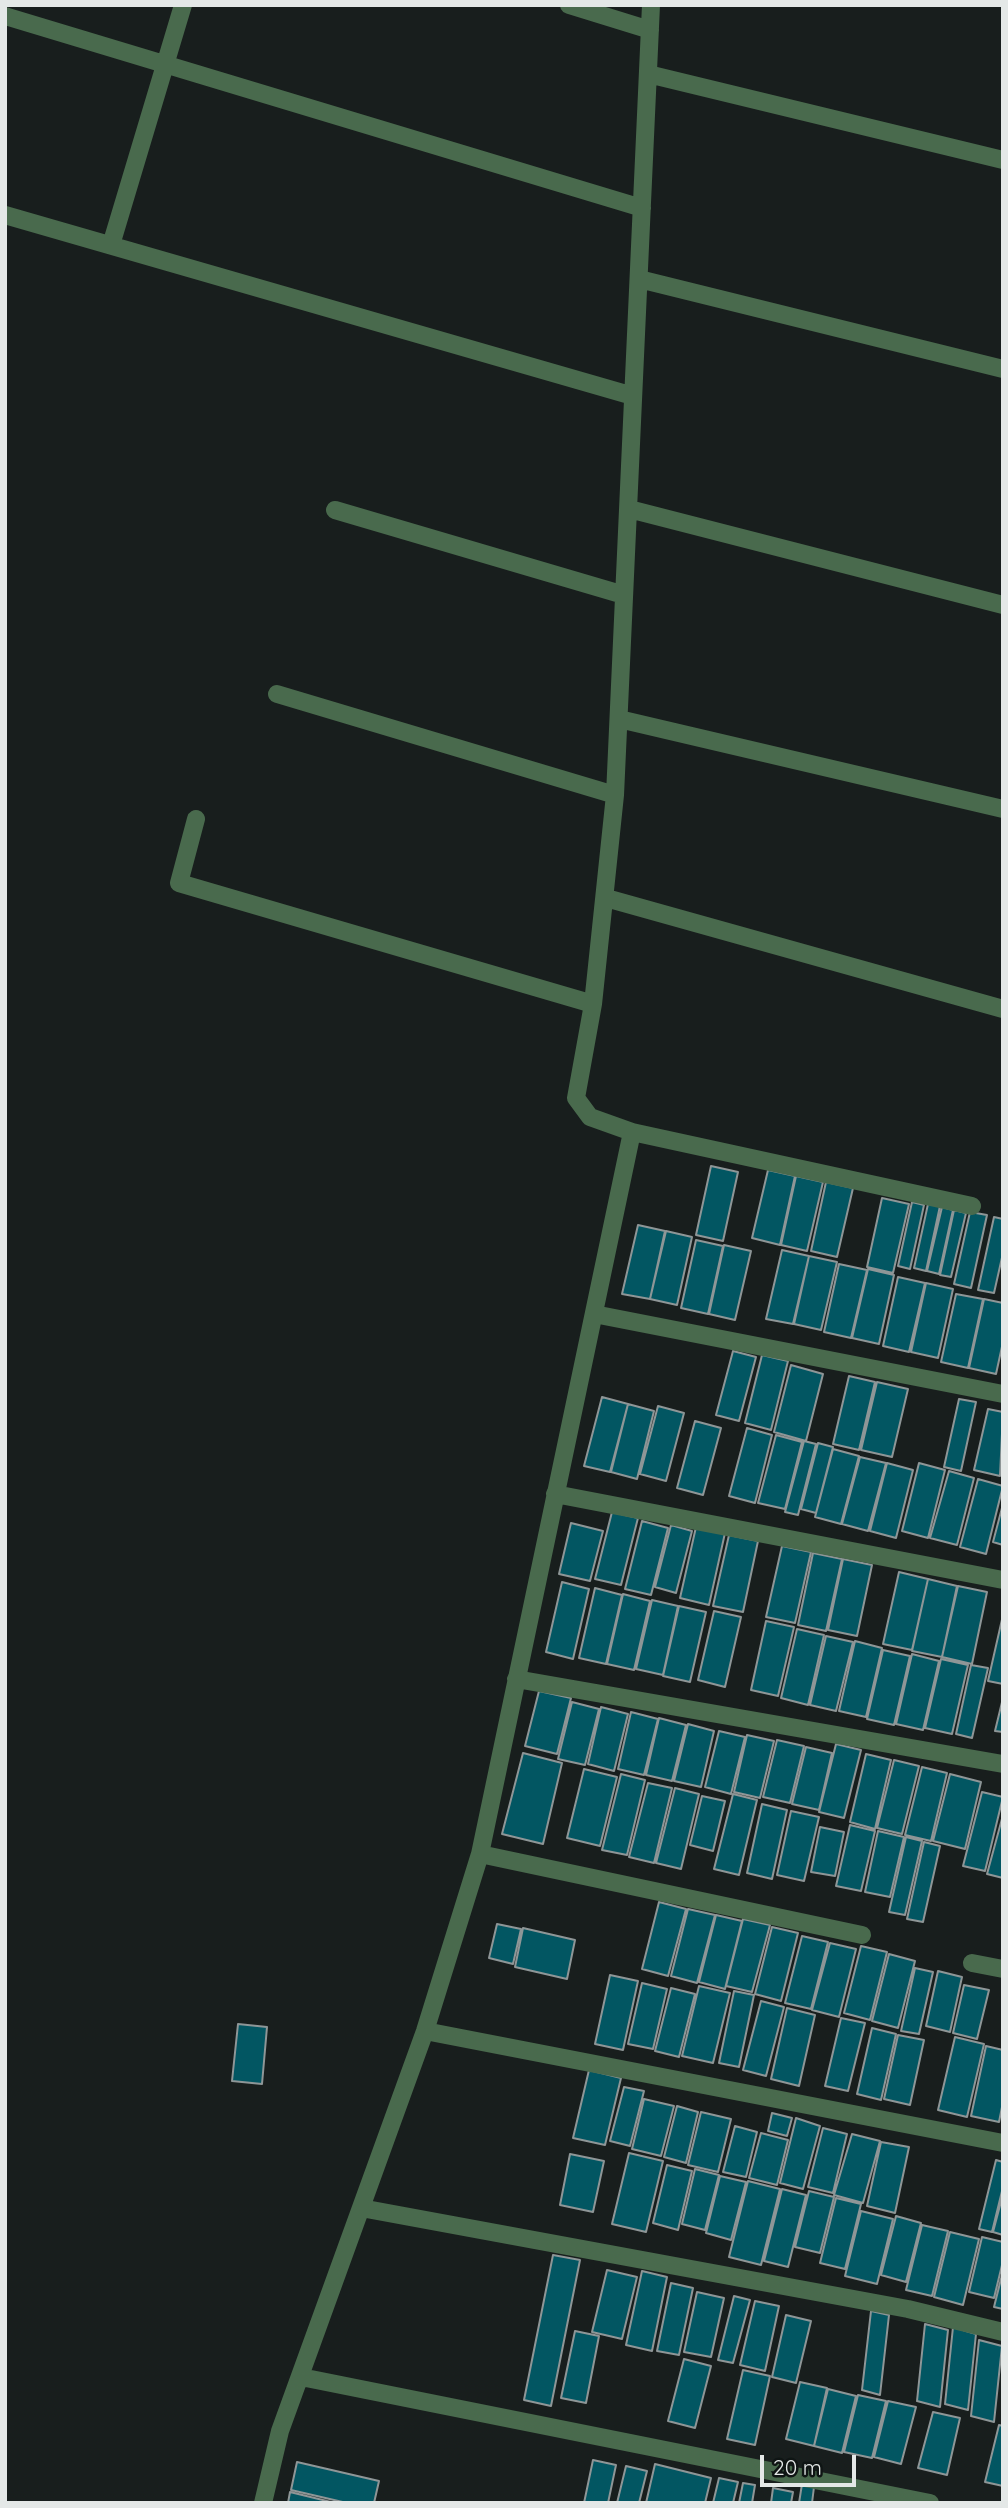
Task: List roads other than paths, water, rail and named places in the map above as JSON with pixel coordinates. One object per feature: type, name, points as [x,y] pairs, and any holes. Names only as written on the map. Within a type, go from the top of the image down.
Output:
[{"type":"street","points":[[111,245],[183,5]]},
{"type":"street","points":[[569,5],[650,30]]},
{"type":"street","points":[[651,5],[615,795],[593,1004],[576,1098],[590,1117],[632,1132],[972,1206]]},
{"type":"street","points":[[5,16],[642,208]]},
{"type":"street","points":[[648,74],[1003,160]]},
{"type":"street","points":[[5,215],[634,396]]},
{"type":"street","points":[[639,279],[1003,369]]},
{"type":"street","points":[[629,509],[1003,605]]},
{"type":"street","points":[[335,510],[624,595]]},
{"type":"street","points":[[277,694],[615,795]]},
{"type":"street","points":[[619,719],[1003,809]]},
{"type":"street","points":[[196,819],[179,883],[593,1004]]},
{"type":"street","points":[[606,898],[1003,1009]]},
{"type":"street","points":[[264,2503],[280,2431],[425,2031],[480,1854],[632,1132]]},
{"type":"street","points":[[594,1314],[1003,1394]]},
{"type":"street","points":[[555,1494],[1003,1580]]},
{"type":"street","points":[[516,1679],[1003,1764]]},
{"type":"street","points":[[480,1854],[862,1935]]},
{"type":"street","points":[[972,1963],[1003,1969]]},
{"type":"street","points":[[425,2031],[1003,2143]]},
{"type":"street","points":[[361,2208],[908,2309],[1003,2332]]},
{"type":"street","points":[[301,2377],[930,2503]]}]
